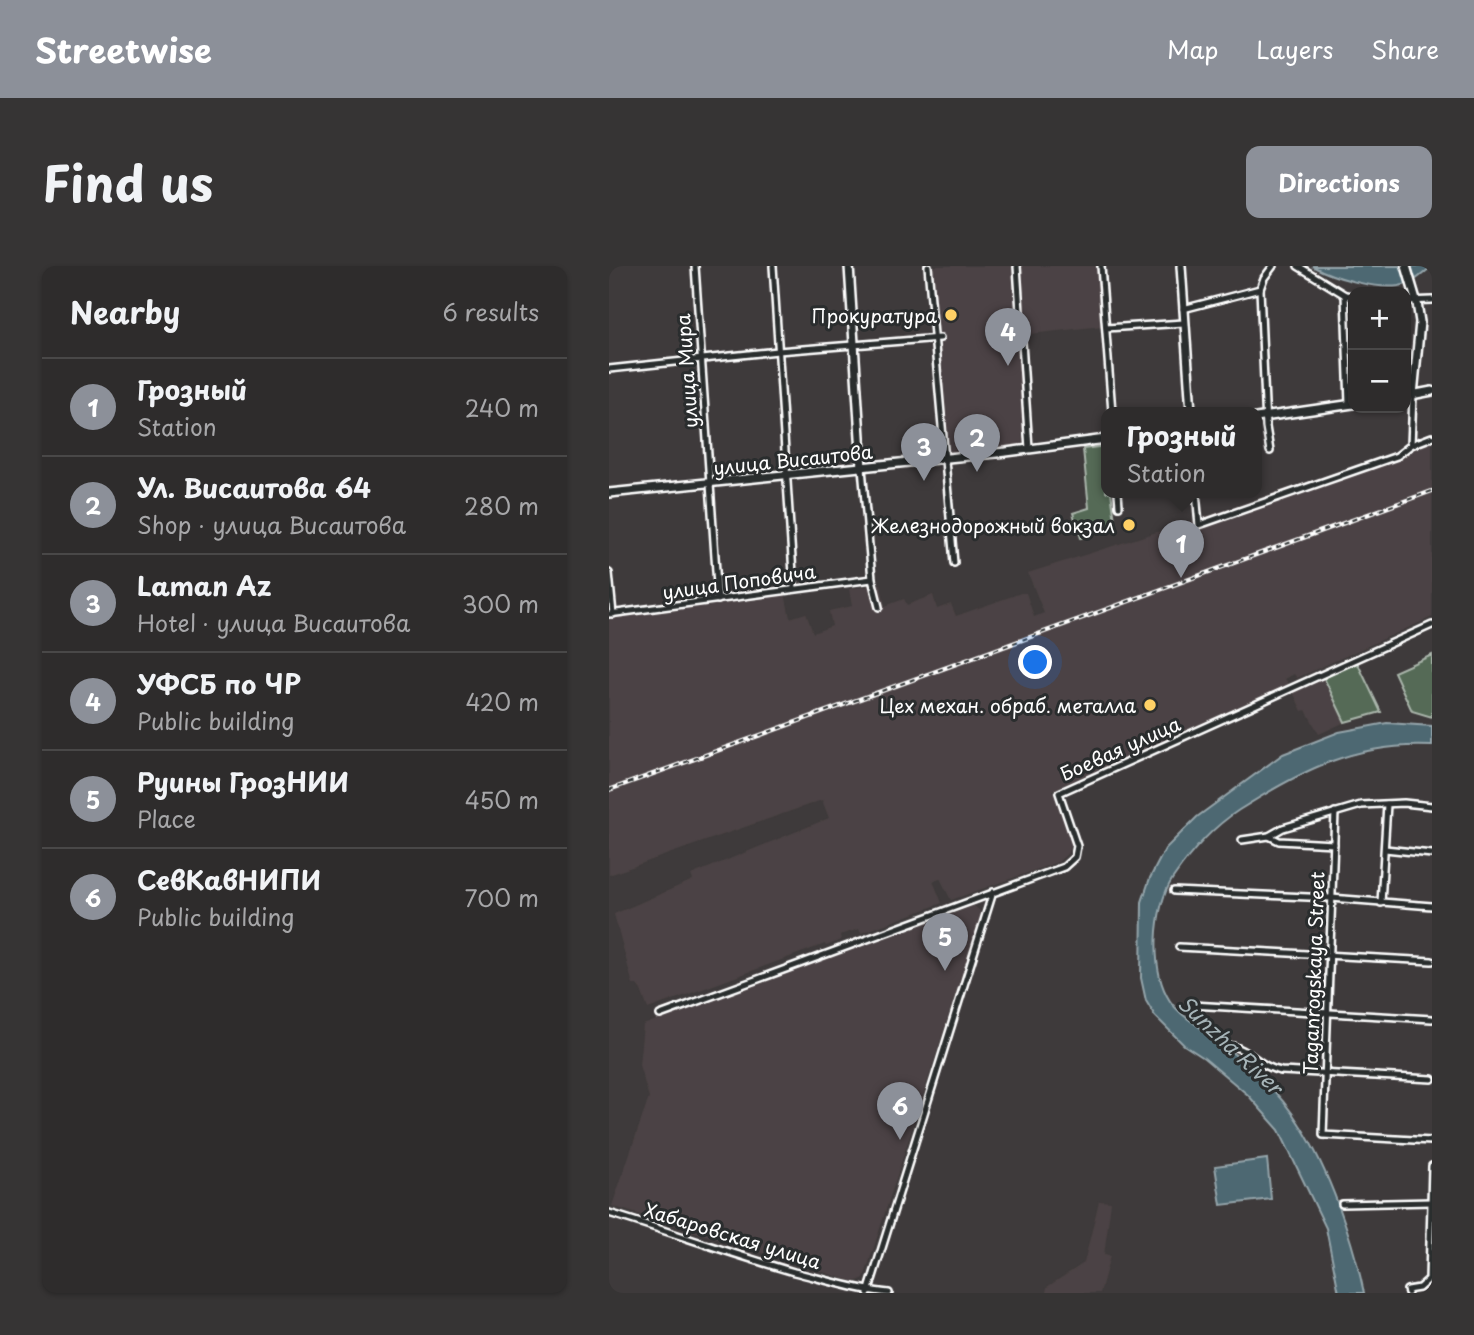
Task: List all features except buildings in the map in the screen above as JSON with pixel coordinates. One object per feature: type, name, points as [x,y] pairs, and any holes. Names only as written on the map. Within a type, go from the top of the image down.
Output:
[{"type":"main road","points":[[849,266],[862,468]]},
{"type":"main road","points":[[1181,266],[1191,407]]},
{"type":"main road","points":[[1406,266],[1420,322],[1411,388]]},
{"type":"main road","points":[[1411,395],[1432,391]]},
{"type":"main road","points":[[1262,417],[1348,404]]},
{"type":"main road","name":"улица Висаитова","points":[[609,493],[862,468],[1101,440]]},
{"type":"street","name":"улица Мира","points":[[695,266],[717,600]]},
{"type":"street","points":[[773,266],[795,589]]},
{"type":"street","points":[[928,266],[937,339],[954,563]]},
{"type":"street","points":[[1017,266],[1030,449]]},
{"type":"street","points":[[1101,266],[1112,407]]},
{"type":"street","points":[[1270,451],[1260,289],[1273,266]]},
{"type":"street","points":[[1298,266],[1348,295]]},
{"type":"street","points":[[1183,309],[1260,289]]},
{"type":"street","points":[[1345,295],[1348,350]]},
{"type":"street","points":[[1411,302],[1432,300]]},
{"type":"street","points":[[1106,328],[1184,323]]},
{"type":"street","points":[[609,369],[778,351],[937,339]]},
{"type":"street","points":[[1410,413],[1411,445]]},
{"type":"street","points":[[1197,498],[1199,524],[1397,456],[1411,445],[1432,437]]},
{"type":"street","points":[[862,468],[872,579],[879,607]]},
{"type":"street","points":[[1118,498],[1119,506]]},
{"type":"street","points":[[609,573],[611,614]]},
{"type":"street","name":"улица Поповича","points":[[611,614],[872,579]]},
{"type":"street","name":"Боевая улица","points":[[660,1015],[1064,867],[1076,857],[1077,846],[1059,793],[1432,625]]},
{"type":"street","points":[[1381,903],[1387,804]]},
{"type":"street","points":[[1242,840],[1269,836],[1283,828],[1361,805],[1432,806]]},
{"type":"street","name":"Taganrogskaya Street","points":[[1335,812],[1323,1135],[1432,1140]]},
{"type":"street","points":[[1269,836],[1279,841],[1334,844]]},
{"type":"street","points":[[1385,849],[1432,854]]},
{"type":"street","points":[[868,1292],[993,891]]},
{"type":"street","points":[[1174,891],[1331,898],[1432,906]]},
{"type":"street","points":[[1179,947],[1432,961]]},
{"type":"street","points":[[1192,1006],[1432,1019]]},
{"type":"street","points":[[1233,1046],[1247,1050],[1269,1069],[1432,1079]]},
{"type":"street","points":[[1408,1293],[1407,1290],[1419,1288],[1429,1279],[1432,1166]]},
{"type":"street","points":[[1342,1204],[1431,1202]]},
{"type":"street","name":"Хабаровская улица","points":[[609,1213],[673,1232],[730,1254],[868,1292],[889,1293]]},
{"type":"shaded area","points":[[928,266],[1100,266],[1102,326],[1021,335],[1023,453],[943,462]]},
{"type":"shaded area","points":[[1432,432],[1432,617],[1297,678],[1294,674],[1285,679],[1289,684],[1053,790],[1072,843],[1067,854],[1058,862],[951,900],[940,878],[937,879],[933,881],[942,903],[861,933],[859,929],[840,935],[841,940],[826,946],[825,944],[648,1009],[641,990],[637,985],[633,985],[614,914],[693,880],[691,875],[829,818],[822,800],[609,875],[609,617],[785,593],[790,618],[806,613],[813,633],[832,626],[829,611],[852,606],[849,589],[881,584],[885,606],[904,599],[907,605],[933,595],[937,609],[951,604],[956,616],[1026,593],[1034,617],[1044,613],[1028,573],[1399,451],[1417,437]]},
{"type":"shaded area","points":[[1324,678],[1345,722],[1319,734],[1306,710],[1302,711],[1293,692]]},
{"type":"shaded area","points":[[974,906],[981,915],[864,1278],[855,1282],[612,1206],[649,1097],[639,1065],[643,1025]]},
{"type":"shaded area","points":[[1099,1201],[1111,1202],[1104,1255],[1110,1256],[1100,1293],[1046,1293],[1047,1287],[1084,1263]]},
{"type":"green space","points":[[1101,447],[1101,498],[1112,498],[1115,521],[1113,526],[1081,538],[1073,513],[1089,508],[1083,449]]},
{"type":"green space","points":[[1432,655],[1432,717],[1412,711],[1394,672]]},
{"type":"green space","points":[[1357,662],[1381,712],[1345,722],[1324,678]]},
{"type":"water","points":[[1312,266],[1432,266],[1408,283],[1378,286],[1354,282]]},
{"type":"water","points":[[1387,723],[1432,726],[1432,746],[1379,749],[1331,761],[1285,783],[1239,810],[1203,841],[1173,878],[1166,891],[1158,922],[1159,973],[1174,1007],[1271,1087],[1291,1112],[1321,1163],[1339,1206],[1364,1293],[1339,1293],[1326,1228],[1279,1130],[1248,1095],[1184,1045],[1155,1016],[1146,1001],[1141,978],[1142,902],[1150,878],[1165,849],[1197,817],[1283,754],[1339,732]]},
{"type":"water","points":[[1267,1159],[1271,1199],[1221,1205],[1215,1166]]},
{"type":"railway","points":[[609,790],[1432,491]]},
{"type":"place","name":"Прокуратура","points":[[951,315]]},
{"type":"place","name":"УФСБ по ЧР","points":[[1008,366]]},
{"type":"place","name":"Ул. Висаитова 64","points":[[977,472]]},
{"type":"place","name":"Laman Az","points":[[924,481]]},
{"type":"place","name":"Железнодорожный вокзал","points":[[1129,525]]},
{"type":"place","name":"Грозный","points":[[1181,578]]},
{"type":"place","name":"Цех механ. обраб. металла","points":[[1150,705]]},
{"type":"place","name":"Руины ГрозНИИ","points":[[945,971]]},
{"type":"place","name":"СевКавНИПИ","points":[[900,1140]]},
{"type":"water label","name":"Sunzha River","points":[[1231,1044]]}]
